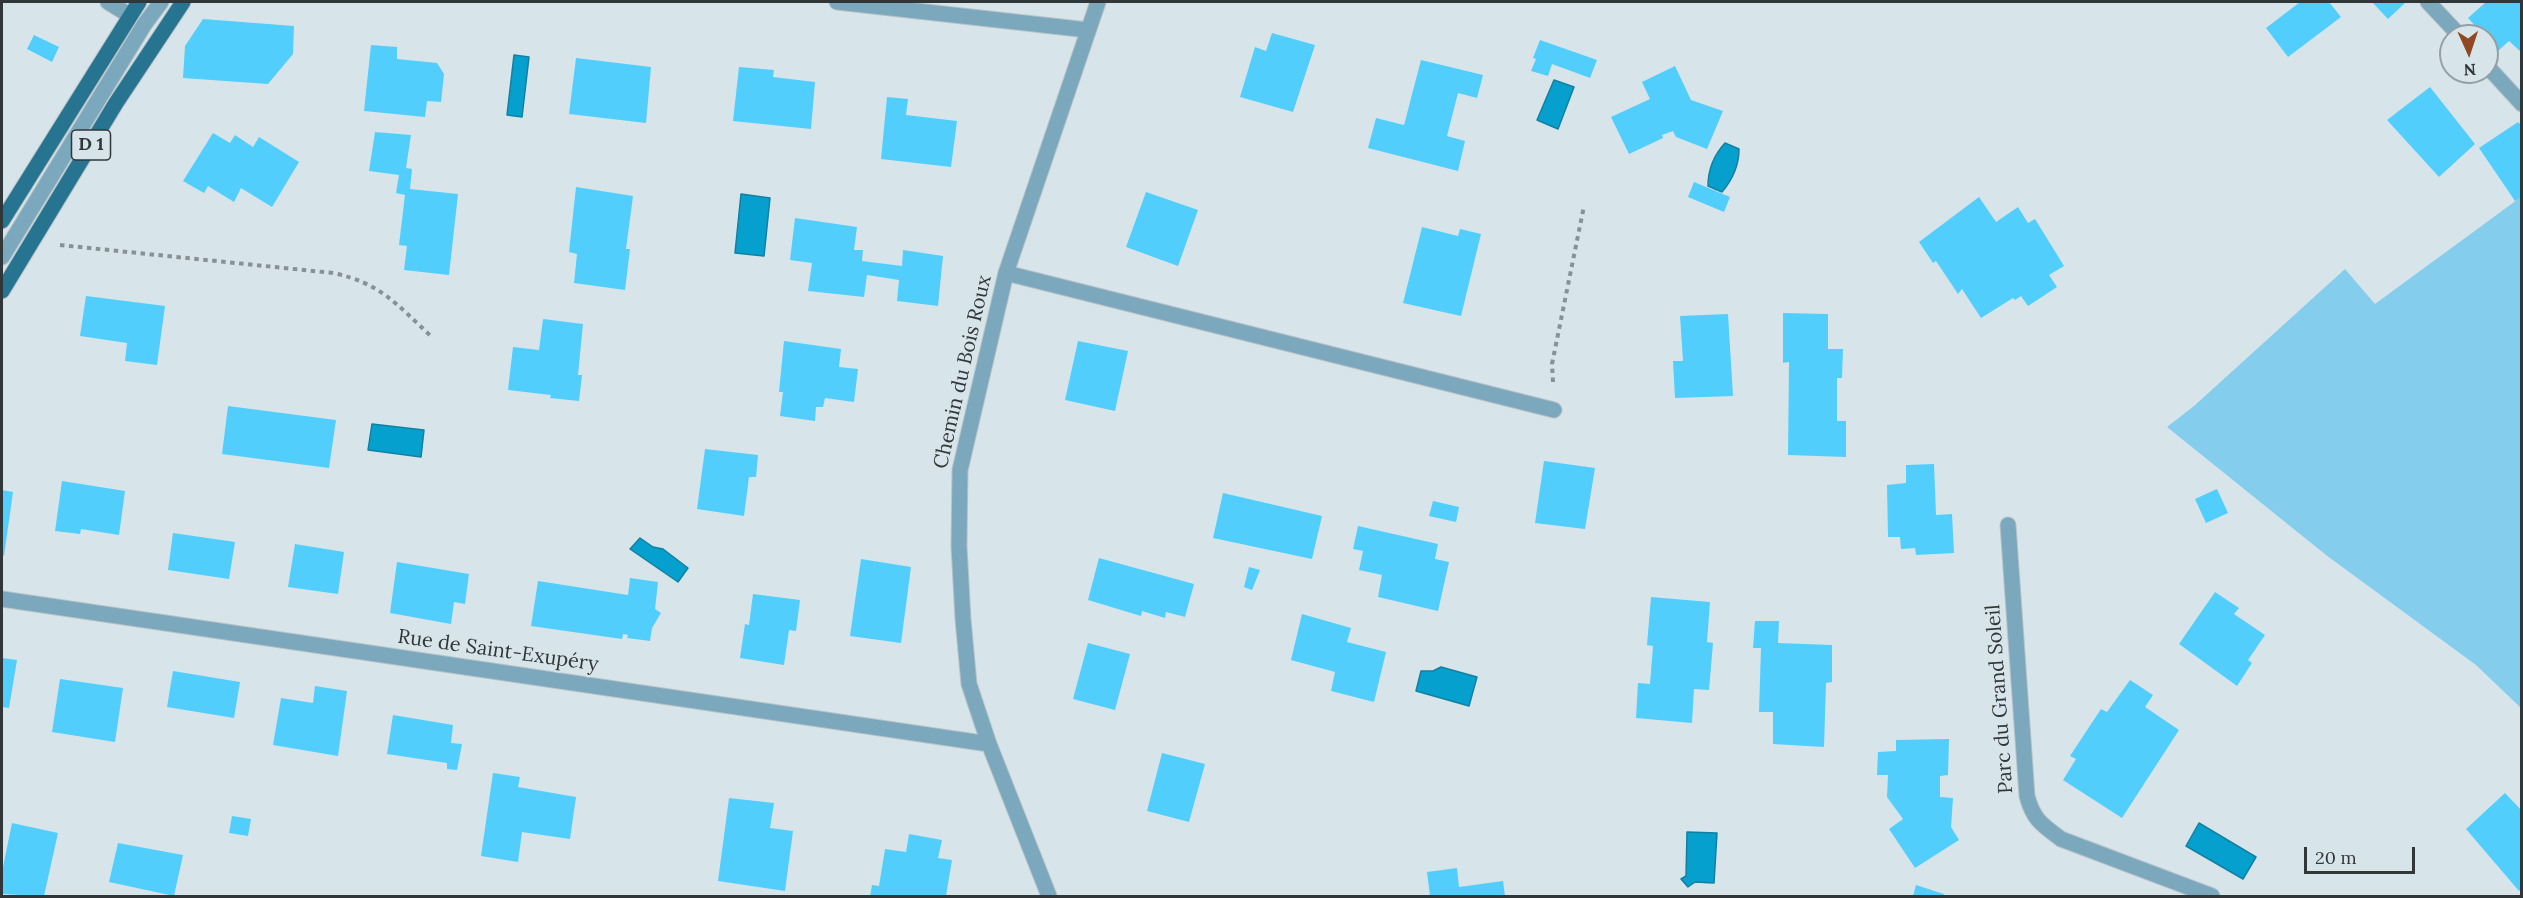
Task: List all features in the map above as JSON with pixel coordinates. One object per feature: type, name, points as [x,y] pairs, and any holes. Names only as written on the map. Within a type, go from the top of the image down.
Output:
[{"type":"main road","name":"D 1","points":[[2,221],[139,2]]},
{"type":"main road","name":"D 1","points":[[2,291],[116,103],[183,2]]},
{"type":"street","points":[[108,2],[129,15]]},
{"type":"street","points":[[2,257],[144,25],[161,2]]},
{"type":"street","points":[[837,2],[1088,30]]},
{"type":"street","name":"Chemin du Bois Roux","points":[[1049,897],[989,744],[969,684],[959,546],[960,470],[1006,273],[1098,2]]},
{"type":"street","points":[[2428,2],[2449,24]]},
{"type":"street","points":[[2499,79],[2522,104]]},
{"type":"street","points":[[1006,273],[1554,410]]},
{"type":"street","name":"Parc du Grand Soleil","points":[[2008,525],[2027,796],[2032,814],[2042,825],[2061,839],[2212,897]]},
{"type":"street","name":"Rue de Saint-Exupéry","points":[[2,599],[989,744]]},
{"type":"path","points":[[1554,410],[1552,364],[1584,206]]},
{"type":"path","points":[[32,242],[333,273],[356,278],[379,289],[432,337]]},
{"type":"shaded area","points":[[514,55],[529,57],[522,117],[507,115]]},
{"type":"shaded area","points":[[1554,80],[1574,87],[1558,129],[1537,120]]},
{"type":"shaded area","points":[[1725,143],[1739,149],[1739,155],[1735,172],[1722,192],[1708,186],[1708,180],[1712,163]]},
{"type":"shaded area","points":[[741,194],[770,198],[764,256],[735,253]]},
{"type":"shaded area","points":[[2521,197],[2521,708],[2476,665],[2326,555],[2167,427],[2194,406],[2345,269],[2375,304]]},
{"type":"shaded area","points":[[372,424],[424,430],[421,457],[368,450]]},
{"type":"shaded area","points":[[640,538],[653,547],[663,549],[688,568],[678,582],[630,549]]},
{"type":"shaded area","points":[[1441,667],[1477,677],[1469,706],[1416,691],[1421,671],[1433,671]]},
{"type":"shaded area","points":[[2199,823],[2256,857],[2243,879],[2186,846]]},
{"type":"shaded area","points":[[1687,832],[1717,833],[1714,883],[1695,882],[1688,887],[1681,879],[1686,876]]},
{"type":"building","points":[[2300,2],[2329,2],[2341,17],[2288,57],[2266,28]]},
{"type":"building","points":[[2372,2],[2404,2],[2405,3],[2388,19]]},
{"type":"building","points":[[2486,2],[2522,2],[2522,53],[2509,41],[2499,50],[2499,24],[2473,24],[2468,18]]},
{"type":"building","points":[[203,19],[294,26],[293,54],[268,84],[183,78],[185,46]]},
{"type":"building","points":[[1272,33],[1315,45],[1293,112],[1240,97],[1255,47],[1266,51]]},
{"type":"building","points":[[34,35],[59,47],[52,62],[27,49]]},
{"type":"building","points":[[1540,40],[1597,60],[1590,78],[1552,64],[1548,76],[1531,71]]},
{"type":"building","points":[[371,45],[397,47],[397,59],[437,63],[444,74],[441,102],[427,101],[425,117],[364,111]]},
{"type":"building","points":[[576,58],[651,67],[646,123],[569,114]]},
{"type":"building","points":[[1421,60],[1483,75],[1477,98],[1458,93],[1447,136],[1465,141],[1458,171],[1368,148],[1376,118],[1404,125]]},
{"type":"building","points":[[1675,66],[1691,100],[1723,111],[1707,149],[1676,137],[1673,131],[1629,154],[1611,117],[1650,99],[1642,82]]},
{"type":"building","points":[[739,67],[774,70],[773,77],[815,82],[811,129],[733,121]]},
{"type":"building","points":[[2430,87],[2475,144],[2439,177],[2387,120]]},
{"type":"building","points":[[887,97],[908,99],[906,115],[957,121],[951,167],[881,159]]},
{"type":"building","points":[[2518,122],[2522,126],[2522,197],[2515,201],[2479,148]]},
{"type":"building","points":[[375,132],[411,135],[406,168],[412,169],[410,189],[458,194],[449,275],[404,270],[407,246],[399,245],[405,195],[396,193],[399,175],[369,171]]},
{"type":"building","points":[[213,133],[230,143],[235,135],[253,147],[259,137],[299,162],[272,207],[241,188],[234,202],[208,186],[204,193],[183,181]]},
{"type":"building","points":[[1694,182],[1730,197],[1724,212],[1688,197]]},
{"type":"building","points":[[576,187],[633,196],[626,249],[630,249],[625,290],[574,283],[577,254],[569,252]]},
{"type":"building","points":[[1146,192],[1198,210],[1178,266],[1126,247]]},
{"type":"building","points":[[1979,197],[1996,222],[2018,207],[2028,223],[2035,219],[2064,266],[2049,275],[2057,287],[2028,306],[2021,296],[2015,300],[2013,298],[1981,318],[1962,289],[1958,294],[1936,261],[1933,263],[1919,242]]},
{"type":"building","points":[[795,218],[857,227],[854,250],[863,250],[862,261],[902,266],[903,250],[943,256],[938,306],[897,301],[899,280],[867,275],[864,297],[808,291],[812,263],[790,260]]},
{"type":"building","points":[[1422,227],[1458,236],[1460,229],[1481,234],[1461,316],[1403,303]]},
{"type":"building","points":[[86,296],[165,306],[157,365],[125,361],[127,343],[80,336]]},
{"type":"building","points":[[1783,313],[1828,314],[1828,349],[1843,349],[1842,378],[1837,378],[1837,421],[1846,421],[1846,457],[1788,455],[1789,362],[1783,363]]},
{"type":"building","points":[[1728,314],[1733,396],[1675,398],[1673,361],[1683,361],[1680,316]]},
{"type":"building","points":[[543,319],[583,324],[578,375],[582,375],[579,401],[508,390],[513,347],[539,350]]},
{"type":"building","points":[[784,341],[841,349],[839,367],[858,369],[854,402],[825,398],[823,407],[816,407],[815,421],[780,416],[783,392],[779,392]]},
{"type":"building","points":[[1078,341],[1128,351],[1115,411],[1065,400]]},
{"type":"building","points":[[228,406],[336,420],[329,468],[222,454]]},
{"type":"building","points":[[705,449],[758,455],[756,477],[749,477],[744,516],[697,509]]},
{"type":"building","points":[[1544,461],[1595,468],[1585,529],[1535,523]]},
{"type":"building","points":[[1934,464],[1936,515],[1952,514],[1954,553],[1916,555],[1915,548],[1901,549],[1900,537],[1888,537],[1887,485],[1906,483],[1906,465]]},
{"type":"building","points":[[62,481],[125,491],[119,535],[81,529],[80,534],[55,531]]},
{"type":"building","points":[[2217,489],[2228,513],[2206,523],[2195,499]]},
{"type":"building","points":[[2,490],[13,492],[4,556],[2,555]]},
{"type":"building","points":[[1223,493],[1322,516],[1312,559],[1213,538]]},
{"type":"building","points":[[1433,501],[1459,507],[1456,522],[1429,516]]},
{"type":"building","points":[[1358,526],[1438,544],[1435,559],[1449,562],[1438,611],[1378,597],[1382,575],[1359,570],[1363,551],[1353,549]]},
{"type":"building","points":[[173,533],[235,542],[229,579],[168,570]]},
{"type":"building","points":[[295,544],[344,552],[338,594],[288,587]]},
{"type":"building","points":[[1099,558],[1194,584],[1185,617],[1166,612],[1165,618],[1142,611],[1141,616],[1088,600]]},
{"type":"building","points":[[861,559],[911,567],[901,643],[850,636]]},
{"type":"building","points":[[397,562],[469,574],[465,604],[454,602],[451,624],[390,613]]},
{"type":"building","points":[[1249,567],[1260,570],[1252,590],[1244,587]]},
{"type":"building","points":[[630,578],[658,582],[655,609],[661,613],[652,628],[650,641],[627,638],[628,635],[623,634],[622,639],[531,626],[538,581],[628,595]]},
{"type":"building","points":[[2215,592],[2239,608],[2234,614],[2265,635],[2248,660],[2252,663],[2237,686],[2179,644]]},
{"type":"building","points":[[753,594],[800,600],[796,631],[789,630],[784,665],[740,658],[745,624],[749,625]]},
{"type":"building","points":[[1651,597],[1710,602],[1707,642],[1713,643],[1709,690],[1694,689],[1692,723],[1636,718],[1638,683],[1650,684],[1653,646],[1647,645]]},
{"type":"building","points":[[1302,614],[1351,628],[1347,642],[1386,652],[1374,702],[1331,691],[1335,672],[1291,660]]},
{"type":"building","points":[[1755,621],[1779,621],[1778,643],[1832,645],[1832,682],[1826,683],[1824,747],[1773,744],[1773,712],[1759,712],[1761,648],[1753,648]]},
{"type":"building","points":[[1088,643],[1130,654],[1115,710],[1073,699]]},
{"type":"building","points":[[2,658],[17,660],[9,708],[2,707]]},
{"type":"building","points":[[173,671],[240,682],[234,718],[167,707]]},
{"type":"building","points":[[60,679],[123,688],[115,742],[52,732]]},
{"type":"building","points":[[2130,680],[2153,695],[2145,707],[2179,730],[2122,818],[2063,780],[2076,759],[2070,756],[2101,709],[2107,712]]},
{"type":"building","points":[[315,686],[347,691],[338,756],[273,745],[281,698],[313,703]]},
{"type":"building","points":[[393,715],[453,725],[451,743],[462,744],[457,770],[447,769],[447,763],[387,754]]},
{"type":"building","points":[[1949,739],[1948,775],[1940,776],[1940,797],[1953,798],[1951,827],[1959,840],[1915,868],[1889,829],[1903,819],[1887,797],[1888,775],[1877,775],[1878,752],[1896,751],[1896,740]]},
{"type":"building","points":[[1162,753],[1205,764],[1189,822],[1147,811]]},
{"type":"building","points":[[493,773],[520,777],[518,787],[576,797],[570,839],[522,832],[518,862],[481,856]]},
{"type":"building","points":[[2505,793],[2522,811],[2522,888],[2519,891],[2466,829]]},
{"type":"building","points":[[729,798],[774,803],[770,828],[793,831],[785,891],[718,881]]},
{"type":"building","points":[[232,816],[251,819],[248,836],[229,833]]},
{"type":"building","points":[[12,823],[58,833],[44,896],[2,894],[2,872]]},
{"type":"building","points":[[909,834],[942,840],[938,858],[952,860],[946,896],[870,896],[872,885],[879,886],[885,849],[906,852]]},
{"type":"building","points":[[118,843],[183,855],[174,896],[109,882]]},
{"type":"building","points":[[1457,868],[1459,887],[1503,881],[1505,896],[1430,896],[1427,872]]},
{"type":"building","points":[[1916,885],[1944,894],[1943,896],[1913,896]]}]
